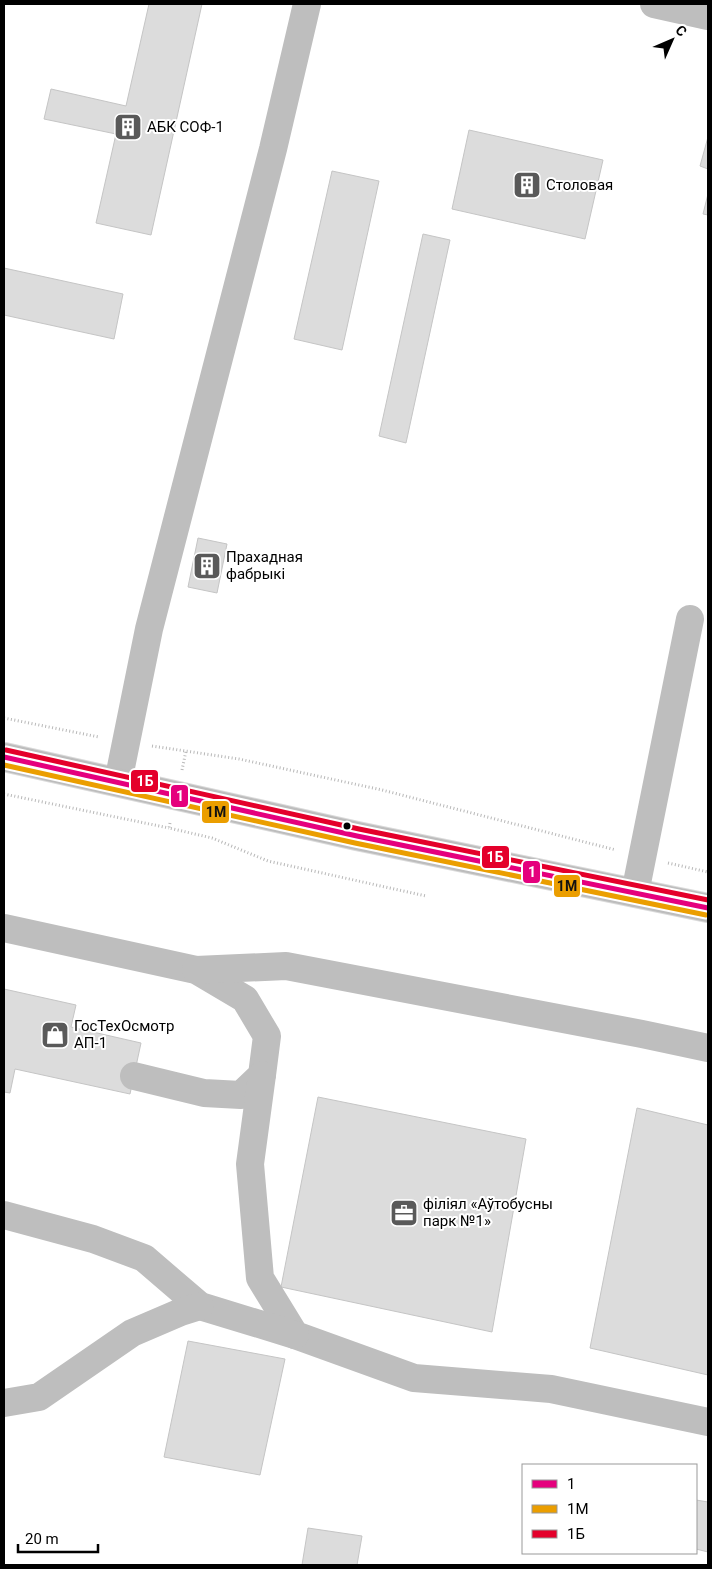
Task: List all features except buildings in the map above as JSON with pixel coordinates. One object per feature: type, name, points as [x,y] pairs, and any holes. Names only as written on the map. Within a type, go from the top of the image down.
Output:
[{"type":"main road","points":[[4,756],[356,836],[708,908]]},
{"type":"lane","points":[[118,782],[149,629],[271,158],[307,4]]},
{"type":"lane","points":[[654,4],[708,16]]},
{"type":"lane","points":[[635,893],[690,619]]},
{"type":"lane","points":[[4,928],[196,970],[286,966],[708,1048]]},
{"type":"lane","points":[[196,970],[246,999],[267,1036],[250,1164],[260,1278],[295,1335]]},
{"type":"lane","points":[[134,1076],[204,1093],[241,1095],[262,1075]]},
{"type":"lane","points":[[4,1215],[93,1239],[144,1258],[200,1306],[295,1335],[414,1378],[551,1389],[708,1422]]},
{"type":"lane","points":[[4,1403],[38,1397],[132,1333],[200,1306]]},
{"type":"path","points":[[4,718],[127,743],[239,759],[382,790],[642,857],[708,872]]},
{"type":"path","points":[[169,828],[186,751]]},
{"type":"path","points":[[4,794],[212,838],[268,861],[426,896]]},
{"type":"transit line","name":"1Б","points":[[6,750],[359,829],[708,900]]},
{"type":"transit line","name":"1","points":[[4,757],[357,836],[708,908]]},
{"type":"transit line","name":"1М","points":[[4,765],[355,843],[706,915]]},
{"type":"place","name":"АБК СОФ-1","points":[[128,127]]},
{"type":"place","name":"Столовая","points":[[527,185]]},
{"type":"place","name":"Прахадная фабрыкі","points":[[207,566]]},
{"type":"place","name":"ГосТехОсмотр АП-1","points":[[55,1035]]},
{"type":"place","name":"філіял «Аўтобусны парк №1»","points":[[404,1213]]}]
